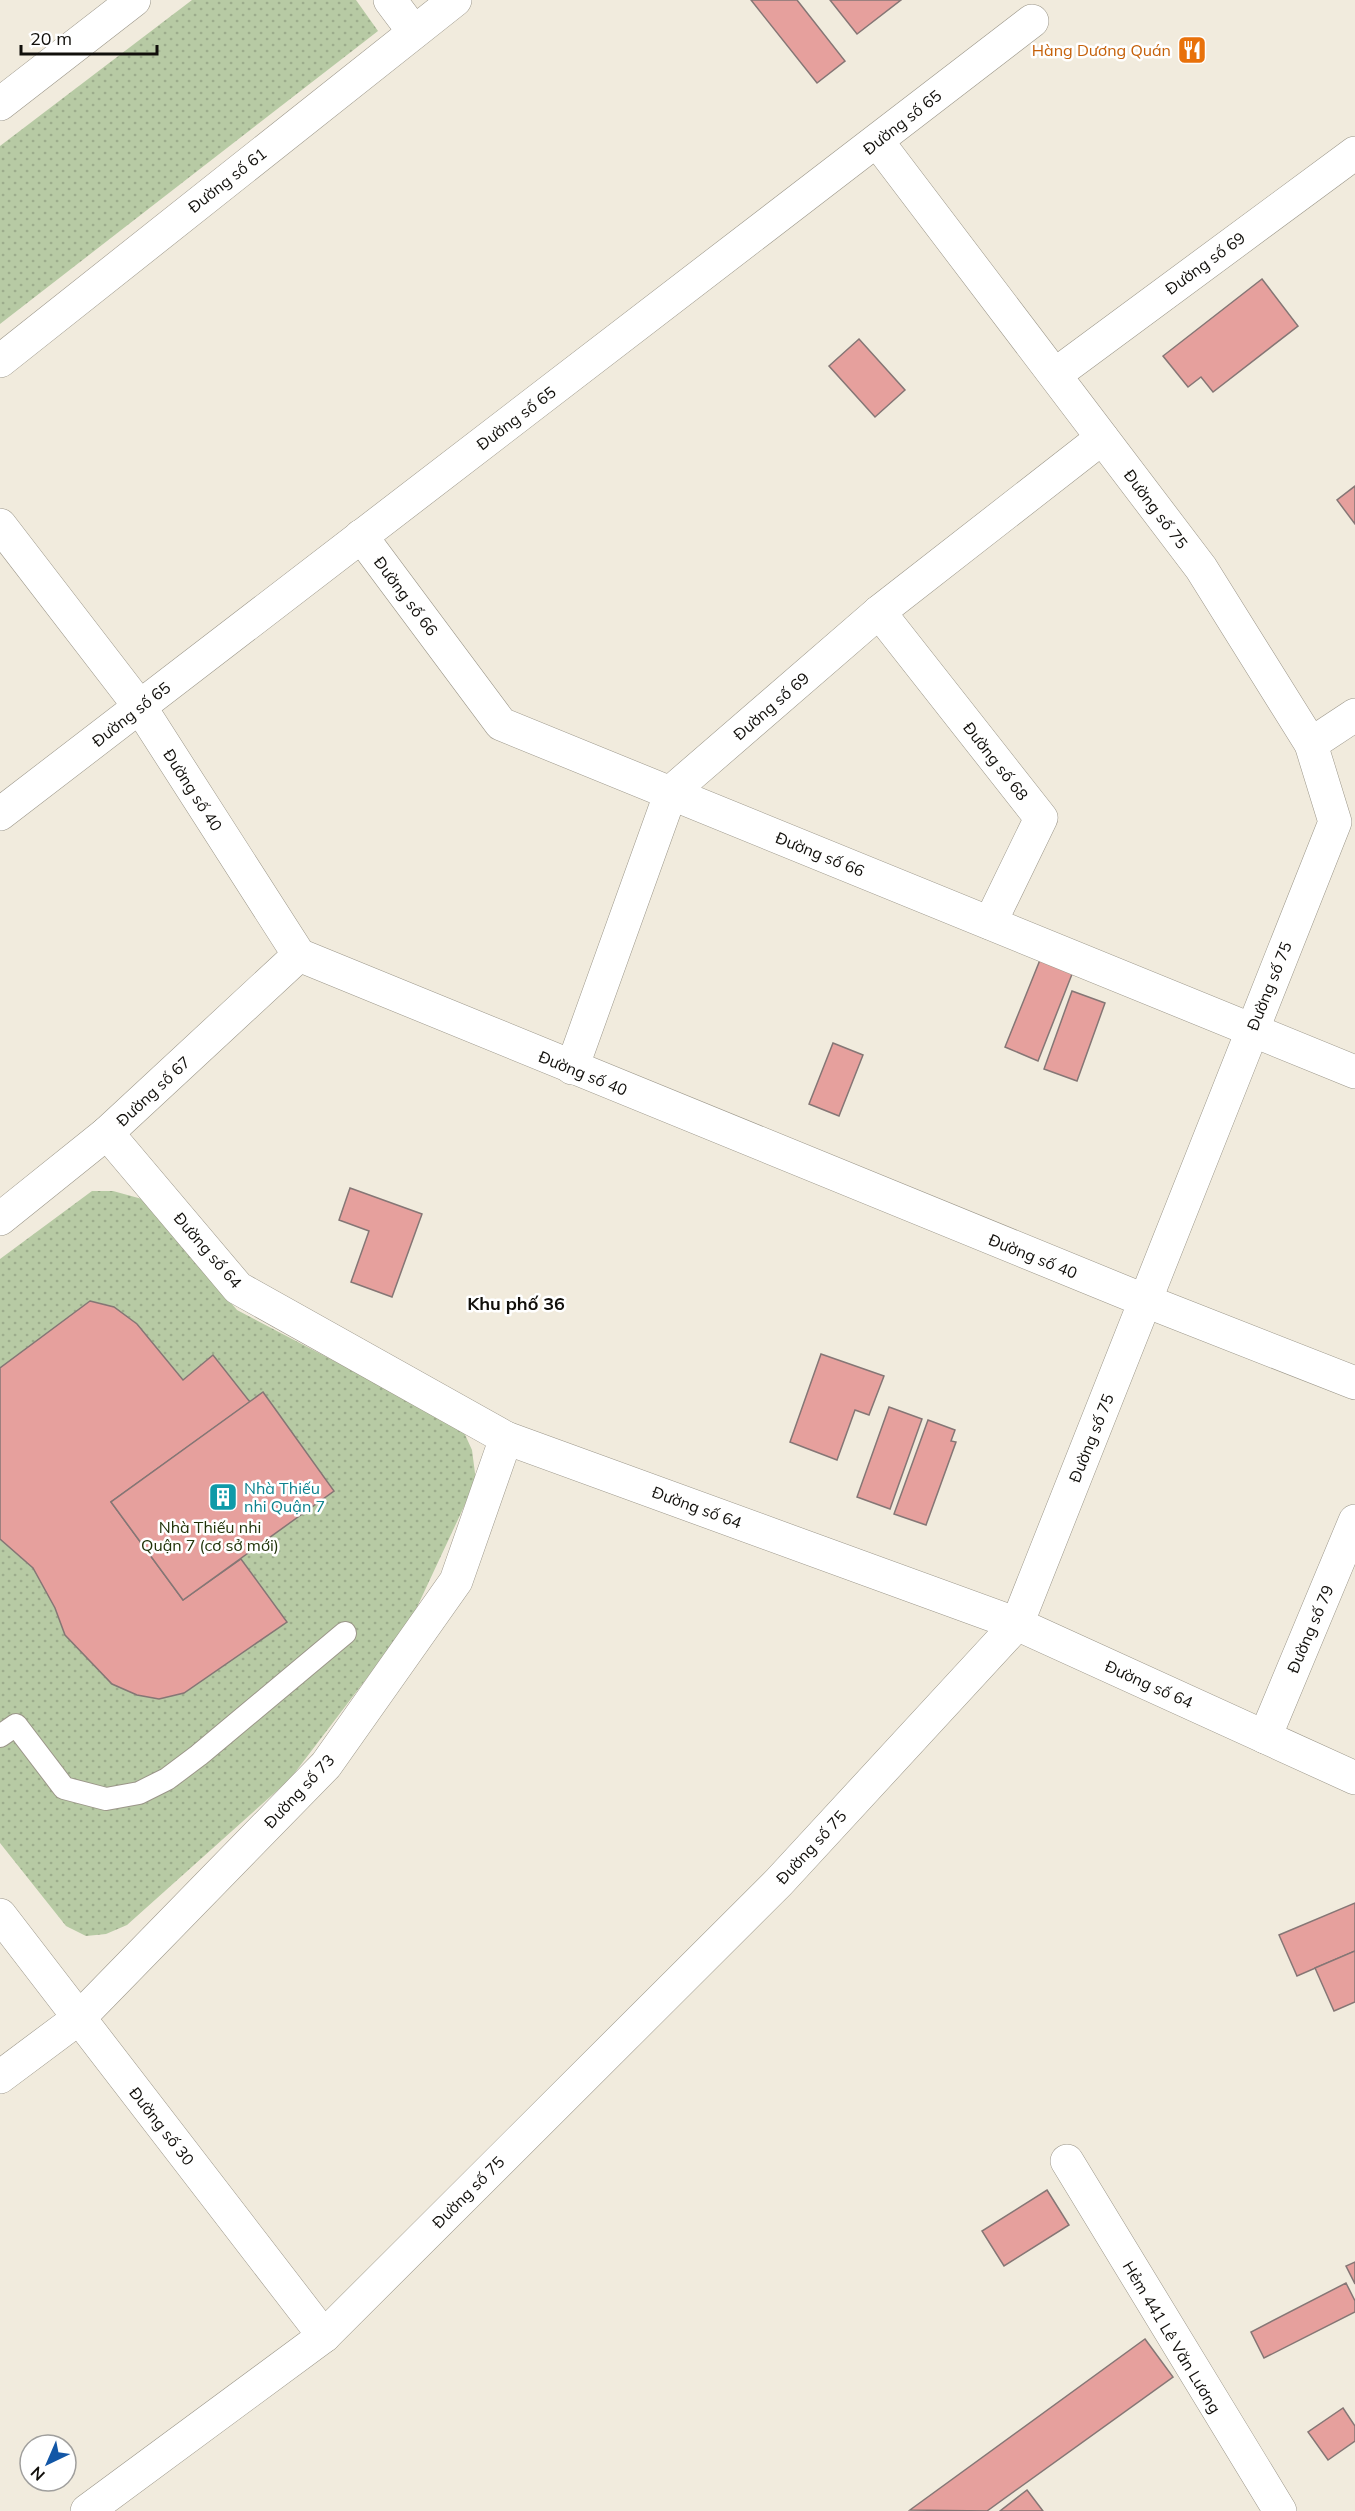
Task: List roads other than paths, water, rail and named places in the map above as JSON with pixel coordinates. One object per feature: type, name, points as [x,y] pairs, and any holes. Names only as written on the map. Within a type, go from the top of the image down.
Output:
[{"type":"street","points":[[0,104],[134,0]]},
{"type":"street","points":[[390,0],[414,32]]},
{"type":"street","name":"Đường số 61","points":[[0,361],[455,0]]},
{"type":"street","name":"Đường số 65","points":[[0,814],[1032,21]]},
{"type":"street","name":"Đường số 75","points":[[87,2511],[324,2336],[779,1882],[1017,1624],[1251,1030],[1345,825],[1311,744],[1201,567],[877,141]]},
{"type":"street","name":"Đường số 69","points":[[1056,374],[1355,153]]},
{"type":"street","name":"Đường số 69","points":[[572,1068],[671,792],[879,612],[1102,438]]},
{"type":"street","name":"Đường số 40","points":[[0,525],[140,706],[299,955],[1146,1301],[1355,1383]]},
{"type":"street","name":"Đường số 66","points":[[361,537],[501,724],[1355,1072]]},
{"type":"street","name":"Đường số 68","points":[[879,612],[1041,818],[990,923]]},
{"type":"street","points":[[1311,744],[1355,715]]},
{"type":"street","name":"Đường số 67","points":[[0,1219],[107,1133],[299,955]]},
{"type":"street","name":"Đường số 64","points":[[107,1133],[238,1288],[506,1437],[1017,1624],[1355,1778]]},
{"type":"street","name":"Đường số 73","points":[[0,2077],[79,2018],[326,1765],[456,1581],[506,1437]]},
{"type":"street","name":"Đường số 79","points":[[1265,1737],[1355,1521]]},
{"type":"street","name":"Đường số 30","points":[[0,1916],[324,2336]]},
{"type":"street","name":"Hẻm 441 Lê Văn Lương","points":[[1067,2161],[1280,2511]]},
{"type":"lane","points":[[0,1736],[16,1725],[64,1788],[106,1799],[139,1793],[167,1779],[199,1755],[345,1633]]},
{"type":"place","name":"Hàng Dương Quán","points":[[1192,50]]},
{"type":"place","name":"Nhà Thiếu nhi Quận 7","points":[[223,1497]]},
{"type":"district","name":"Khu phố 36","points":[[516,1304]]},
{"type":"park label","name":"Nhà Thiếu nhi Quận 7 (cơ sở mới)","points":[[210,1536]]}]
